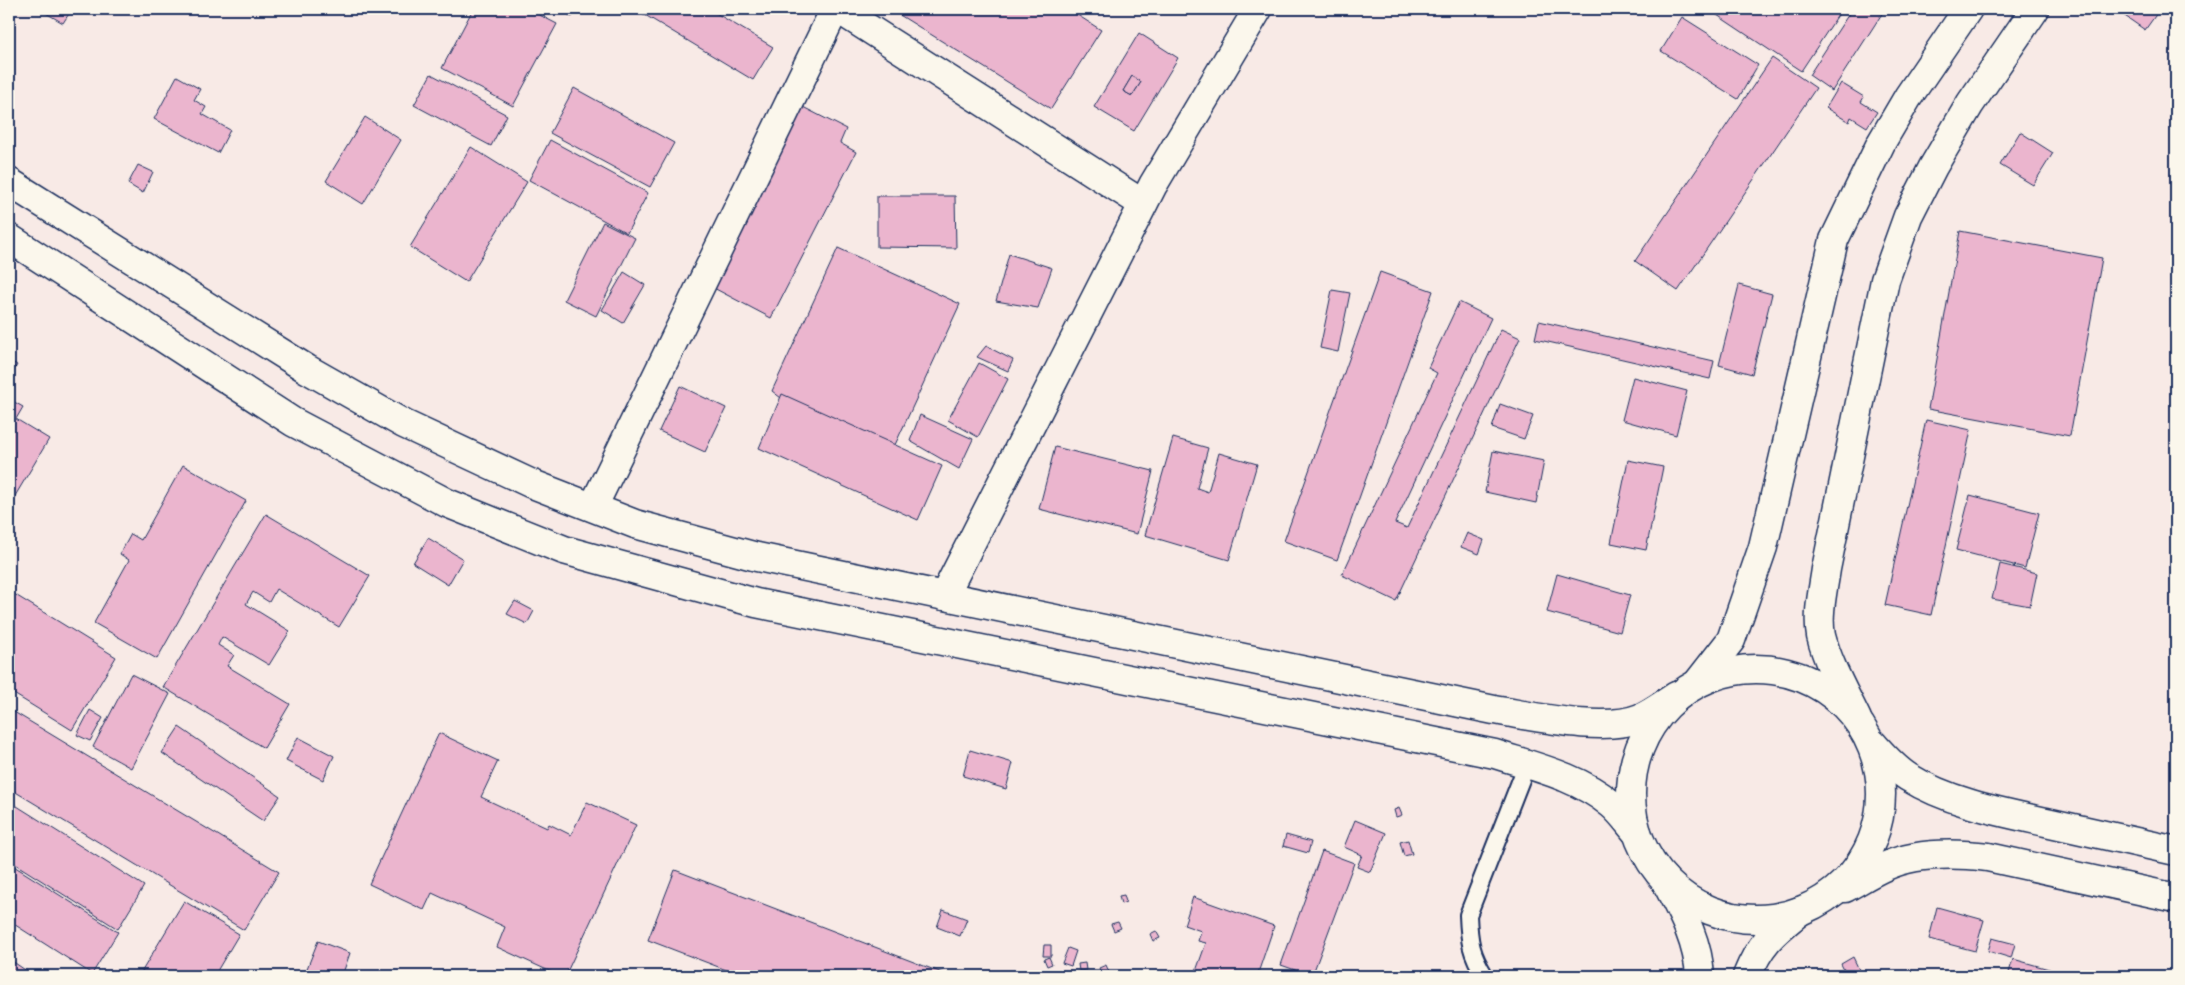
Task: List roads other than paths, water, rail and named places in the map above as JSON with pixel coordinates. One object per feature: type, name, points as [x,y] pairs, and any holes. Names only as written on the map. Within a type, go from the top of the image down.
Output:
[{"type":"main road","points":[[593,507],[836,9],[1143,204]]},
{"type":"main road","points":[[944,596],[1143,204],[1258,9]]},
{"type":"main road","points":[[1699,681],[1731,640],[1763,547],[1834,240],[1882,143],[1908,97],[1968,9]]},
{"type":"main road","points":[[1824,900],[1851,876],[1870,845],[1880,810],[1879,774],[1863,729],[1836,675],[1821,635],[1821,602],[1826,569],[1885,280],[1908,216],[1933,167],[1970,104],[2035,9]]},
{"type":"main road","points":[[9,182],[307,369],[396,420],[530,483],[635,524],[757,558],[1485,708],[1548,718],[1614,723],[1640,718],[1699,681],[1741,668],[1784,671],[1824,688],[1863,729],[1889,762],[1908,777],[1937,791],[2010,814],[2176,851]]},
{"type":"main road","points":[[9,238],[293,422],[447,503],[564,550],[756,602],[1495,754],[1547,770],[1588,788],[1612,805],[1637,833],[1649,858],[1665,880],[1689,926],[1699,956],[1700,976]]},
{"type":"main road","points":[[1637,833],[1631,796],[1635,758],[1651,724],[1676,696]]},
{"type":"main road","points":[[1665,880],[1694,903],[1728,916],[1764,919],[1800,911],[1824,900],[1886,865],[1910,858],[1960,853],[1988,857],[2176,898]]},
{"type":"main road","points":[[1747,976],[1755,956],[1768,938],[1800,911]]},
{"type":"lane","points":[[1485,976],[1474,958],[1469,938],[1468,915],[1527,764]]}]
